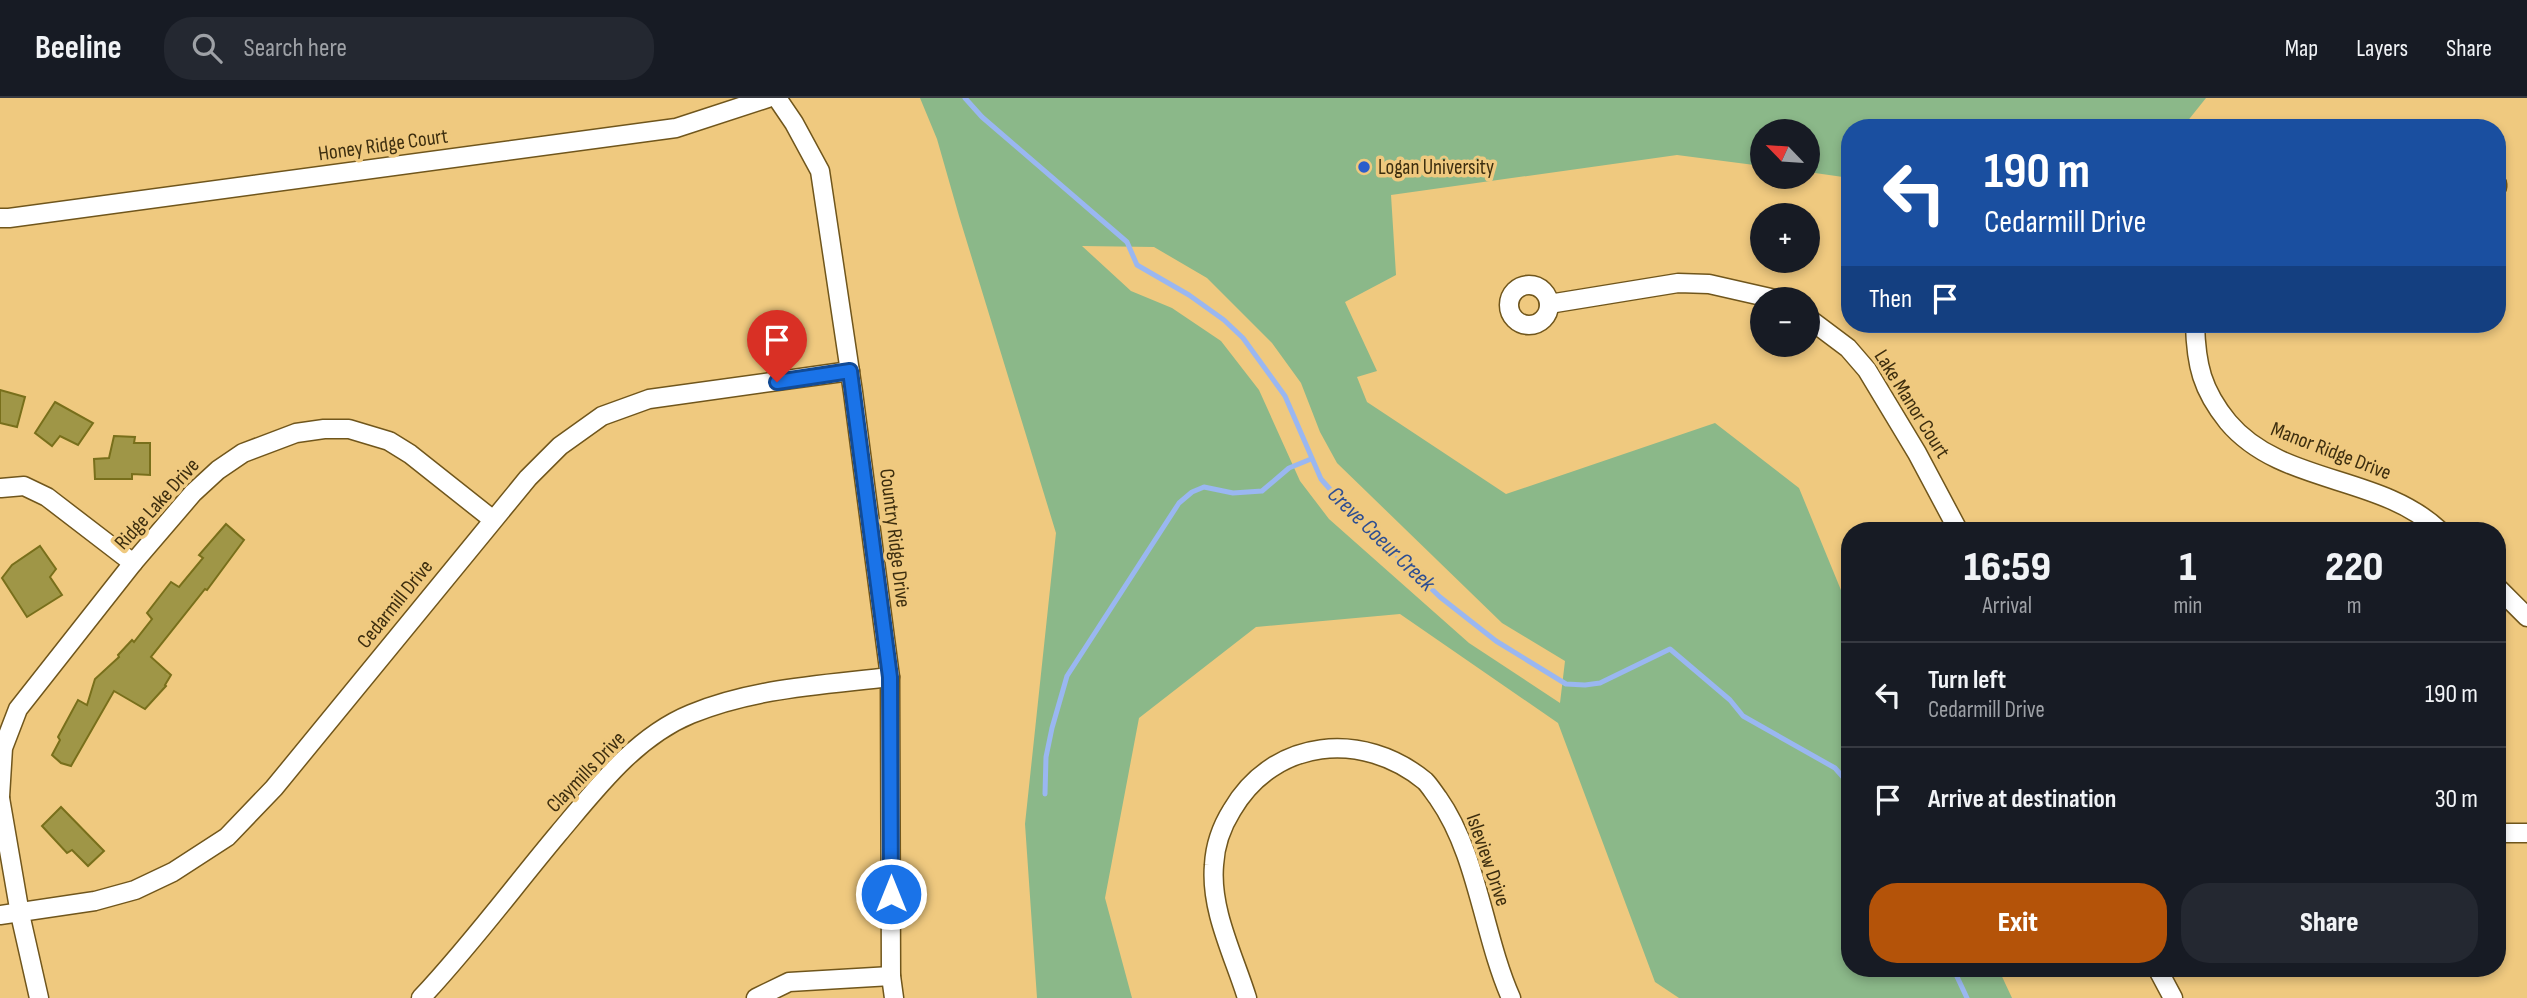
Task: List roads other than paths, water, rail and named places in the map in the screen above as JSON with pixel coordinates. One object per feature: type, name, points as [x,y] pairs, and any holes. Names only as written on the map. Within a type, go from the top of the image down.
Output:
[{"type":"street","name":"Honey Ridge Court","points":[[0,218],[676,128],[768,98]]},
{"type":"street","name":"Country Ridge Drive","points":[[777,98],[820,171],[850,371],[890,677],[891,976],[894,998]]},
{"type":"street","points":[[1549,304],[1678,284],[1709,284],[1750,293]]},
{"type":"street","name":"Lake Manor Court","points":[[1820,326],[1848,348],[1867,370],[1917,453],[1954,522]]},
{"type":"street","name":"Manor Ridge Drive","points":[[2195,333],[2196,353],[2204,385],[2216,407],[2254,447],[2275,458],[2379,493],[2402,503],[2431,522]]},
{"type":"street","name":"Cedarmill Drive","points":[[0,915],[95,901],[135,890],[173,872],[227,837],[274,788],[492,519],[560,446],[602,416],[649,400],[850,371]]},
{"type":"street","name":"Ridge Lake Drive","points":[[40,998],[20,914],[0,797],[3,748],[18,709],[133,563],[193,493],[218,470],[243,453],[272,440],[324,429],[349,429],[389,441],[410,454],[492,519]]},
{"type":"street","points":[[0,487],[24,486],[47,497],[133,563]]},
{"type":"street","points":[[2506,596],[2527,617]]},
{"type":"street","name":"Claymills Drive","points":[[421,998],[454,963],[589,798],[621,762],[656,733],[689,714],[723,702],[770,691],[890,677]]},
{"type":"street","name":"Isleview Drive","points":[[1247,998],[1213,891],[1213,862],[1222,827],[1238,799],[1258,776],[1278,762],[1308,751],[1335,748],[1359,750],[1394,762],[1427,782],[1449,814],[1463,849],[1511,998]]},
{"type":"street","points":[[2506,833],[2527,833]]},
{"type":"street","points":[[756,998],[789,982],[891,976]]},
{"type":"street","points":[[2162,977],[2174,998]]},
{"type":"waterway","name":"Creve Coeur Creek","points":[[965,98],[982,117],[1127,242],[1137,265],[1189,295],[1224,320],[1243,338],[1285,396],[1321,479],[1343,504],[1440,597],[1496,641],[1566,684],[1585,685],[1600,683],[1670,649],[1730,700],[1743,716],[1835,768],[1841,775]]},
{"type":"waterway","points":[[1045,794],[1046,757],[1067,676],[1179,503],[1192,492],[1204,487],[1233,493],[1262,491],[1289,468],[1311,459]]},
{"type":"waterway","name":"Creve Coeur Creek","points":[[1957,977],[1967,998]]},
{"type":"place","name":"Logan University","points":[[1364,167]]}]
